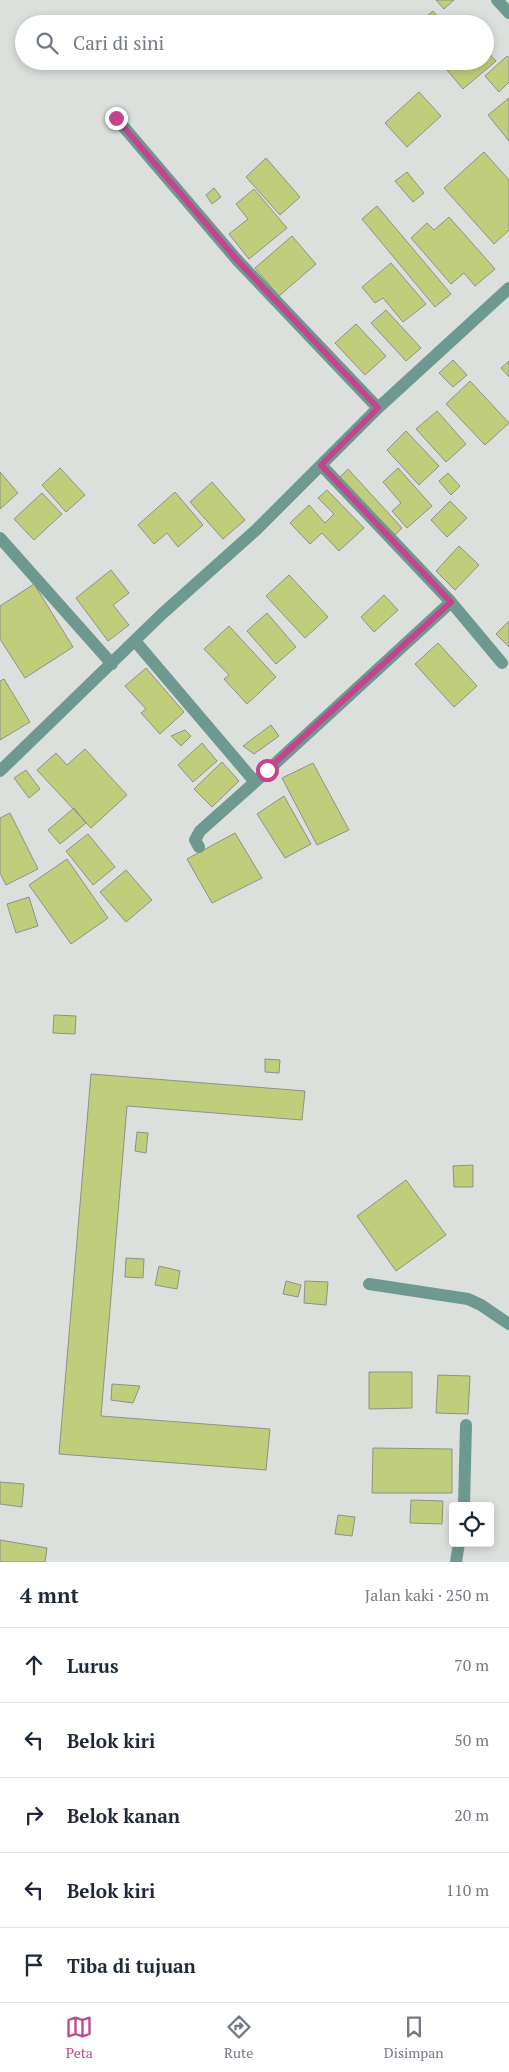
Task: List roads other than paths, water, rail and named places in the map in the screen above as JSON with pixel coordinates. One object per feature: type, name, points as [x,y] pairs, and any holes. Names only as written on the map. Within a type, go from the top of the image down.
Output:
[{"type":"street","points":[[498,0],[509,13]]},
{"type":"street","points":[[116,118],[238,261],[378,408]]},
{"type":"street","points":[[0,772],[162,614],[256,530],[378,408],[509,288]]},
{"type":"street","points":[[321,465],[451,602],[502,663]]},
{"type":"street","points":[[0,538],[112,664]]},
{"type":"street","points":[[199,847],[195,840],[200,831],[451,602]]},
{"type":"street","points":[[135,641],[255,782]]},
{"type":"street","points":[[369,1284],[468,1299],[481,1305],[509,1324]]},
{"type":"street","points":[[464,1502],[466,1425]]},
{"type":"street","points":[[456,1562],[458,1547]]}]
